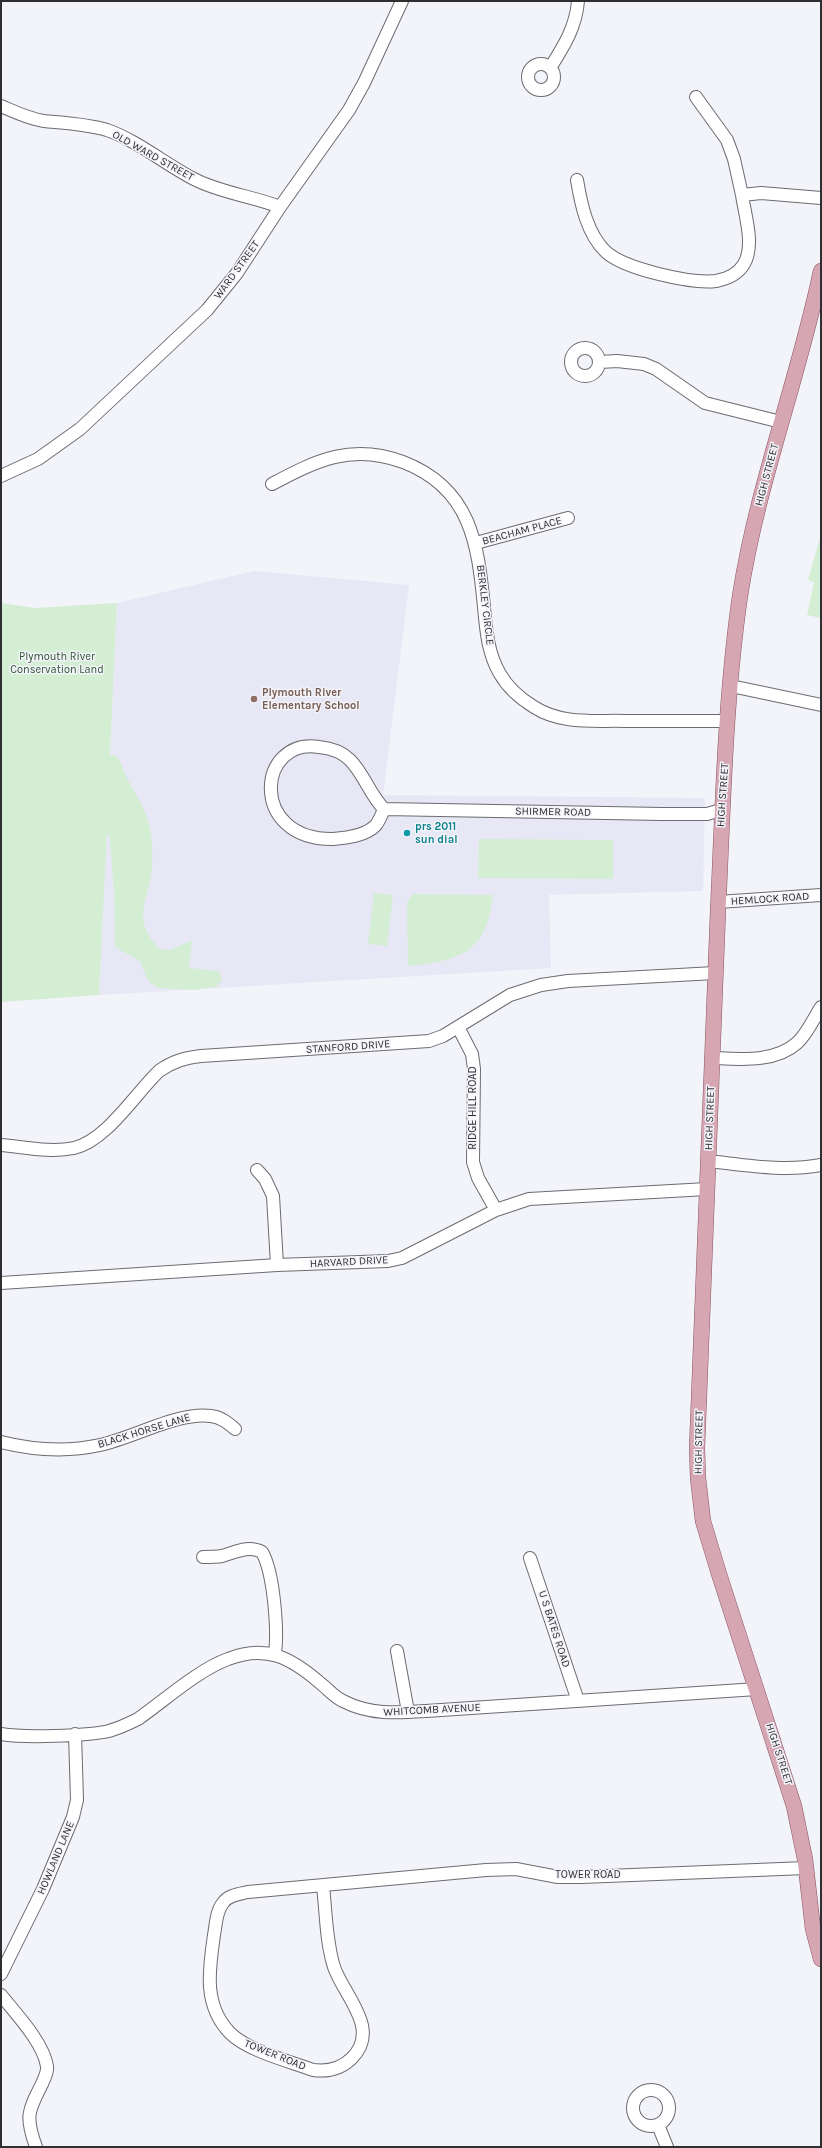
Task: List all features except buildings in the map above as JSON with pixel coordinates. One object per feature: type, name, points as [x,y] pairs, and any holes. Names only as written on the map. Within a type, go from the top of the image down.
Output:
[{"type":"main road","name":"HIGH STREET","points":[[821,272],[806,337],[752,533],[740,598],[728,721],[722,810],[698,1443],[699,1492],[710,1547],[794,1806],[806,1868],[811,1915],[821,1959]]},
{"type":"street","name":"WARD STREET","points":[[1,476],[38,459],[80,429],[180,337],[207,310],[237,273],[280,207],[349,110],[402,1]]},
{"type":"street","points":[[550,68],[568,38],[577,14],[578,1]]},
{"type":"street","points":[[577,180],[581,204],[594,236],[605,251],[631,266],[695,280],[716,281],[728,278],[744,264],[748,254],[749,240],[742,195],[734,159],[726,140],[696,97]]},
{"type":"street","name":"OLD WARD STREET","points":[[1,106],[29,118],[44,121],[56,121],[107,131],[150,152],[194,179],[215,189],[258,198],[280,207]]},
{"type":"street","points":[[742,195],[768,193],[821,198]]},
{"type":"street","points":[[600,362],[625,361],[644,364],[656,369],[705,404],[782,422]]},
{"type":"street","name":"BERKLEY CIRCLE","points":[[272,484],[307,465],[338,455],[368,453],[395,459],[426,473],[441,484],[464,514],[476,543],[488,640],[493,658],[500,674],[510,687],[530,704],[548,715],[577,721],[728,721]]},
{"type":"street","name":"BEACHAM PLACE","points":[[476,543],[568,518]]},
{"type":"street","points":[[731,686],[821,705]]},
{"type":"street","points":[[313,746],[328,748],[350,760],[375,800],[384,809],[376,825],[357,836],[326,839],[306,835],[290,828],[278,815],[272,795],[274,772],[283,756],[291,750],[313,746]]},
{"type":"street","name":"SHIRMER ROAD","points":[[384,809],[662,814],[707,814],[722,810]]},
{"type":"street","name":"HEMLOCK ROAD","points":[[718,902],[821,895]]},
{"type":"street","name":"STANFORD DRIVE","points":[[1,1145],[62,1149],[86,1144],[104,1131],[159,1071],[170,1063],[184,1058],[430,1041],[458,1027],[510,995],[541,985],[568,981],[715,973]]},
{"type":"street","points":[[712,1058],[757,1058],[770,1056],[785,1050],[797,1044],[821,1007]]},
{"type":"street","name":"RIDGE HILL ROAD","points":[[458,1027],[472,1054],[474,1069],[473,1162],[478,1178],[496,1210]]},
{"type":"street","points":[[708,1161],[779,1169],[802,1169],[821,1165]]},
{"type":"street","points":[[257,1170],[270,1188],[273,1196],[277,1265]]},
{"type":"street","name":"HARVARD DRIVE","points":[[1,1283],[277,1265],[388,1261],[402,1258],[496,1210],[515,1203],[549,1197],[707,1189]]},
{"type":"street","name":"BLACK HORSE LANE","points":[[1,1442],[33,1448],[81,1448],[114,1442],[184,1418],[204,1415],[223,1420],[235,1429]]},
{"type":"street","points":[[203,1557],[221,1556],[231,1552],[248,1549],[262,1552],[266,1560],[269,1575],[276,1625],[274,1654]]},
{"type":"street","name":"U S BATES ROAD","points":[[530,1558],[578,1701]]},
{"type":"street","points":[[397,1651],[408,1712]]},
{"type":"street","name":"WHITCOMB AVENUE","points":[[1,1734],[30,1736],[75,1734],[107,1731],[124,1727],[138,1719],[206,1670],[229,1659],[254,1653],[274,1654],[295,1663],[342,1701],[378,1712],[408,1712],[757,1689]]},
{"type":"street","name":"HOWLAND LANE","points":[[1,1974],[43,1889],[73,1817],[77,1800],[75,1734]]},
{"type":"street","name":"TOWER ROAD","points":[[323,1886],[334,1967],[361,2020],[363,2031],[362,2042],[358,2052],[342,2066],[323,2071],[313,2070],[249,2045],[232,2034],[223,2025],[215,2010],[208,1980],[217,1916],[223,1902],[236,1894],[450,1872],[516,1869],[558,1876],[582,1877],[806,1868]]},
{"type":"street","points":[[1,1995],[32,2035],[42,2052],[47,2067],[46,2074],[30,2110],[28,2119],[36,2147]]},
{"type":"street","points":[[658,2125],[667,2147]]},
{"type":"shaded area","name":"Plymouth River Elementary School","points":[[254,571],[409,585],[383,795],[705,798],[703,891],[549,895],[551,968],[99,995],[117,603]]},
{"type":"green space","points":[[821,534],[821,618],[807,615],[814,582],[808,580]]},
{"type":"green space","name":"Plymouth River Conservation Land","points":[[1,603],[35,608],[117,603],[110,755],[115,755],[120,761],[149,822],[152,862],[143,918],[145,928],[160,949],[170,950],[192,940],[189,968],[219,971],[222,980],[216,987],[193,990],[158,988],[148,981],[140,961],[115,947],[114,892],[110,840],[107,832],[99,995],[1,1002]]},
{"type":"green space","points":[[479,839],[613,840],[613,879],[478,878]]},
{"type":"green space","points":[[374,893],[393,895],[387,946],[368,944]]},
{"type":"green space","points":[[413,894],[493,895],[490,914],[484,930],[477,942],[456,957],[426,964],[408,966],[407,902]]},
{"type":"place","name":"Plymouth River Elementary School","points":[[254,699]]},
{"type":"place","name":"prs 2011 sun dial","points":[[407,833]]}]
